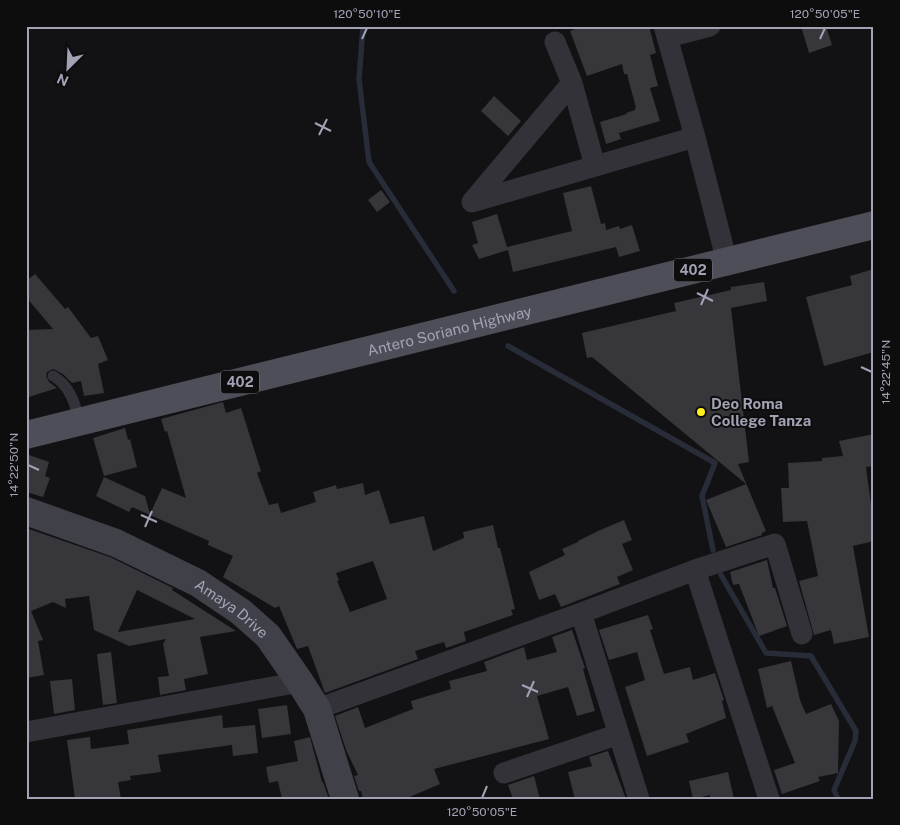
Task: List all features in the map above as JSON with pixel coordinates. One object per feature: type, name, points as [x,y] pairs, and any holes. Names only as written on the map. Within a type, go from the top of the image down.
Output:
[{"type":"main road","name":"Antero Soriano Highway","points":[[26,435],[874,225]]},
{"type":"street","points":[[710,26],[666,32],[696,137],[726,262]]},
{"type":"street","points":[[555,42],[572,83],[595,166]]},
{"type":"street","points":[[572,83],[472,202],[696,137]]},
{"type":"street","name":"Amaya Drive","points":[[26,511],[116,542],[202,585],[241,612],[268,636],[316,709],[345,799]]},
{"type":"street","points":[[316,709],[695,570],[775,544],[802,634]]},
{"type":"street","points":[[695,570],[769,799]]},
{"type":"street","points":[[581,613],[639,799]]},
{"type":"street","points":[[26,732],[300,682]]},
{"type":"street","points":[[504,773],[619,734]]},
{"type":"lane","points":[[53,376],[59,379],[72,396],[80,422]]},
{"type":"building","points":[[583,26],[649,26],[656,53],[650,55],[658,86],[650,88],[660,121],[619,133],[621,139],[606,144],[600,122],[627,114],[636,108],[627,74],[624,74],[622,64],[587,76],[570,31]]},
{"type":"building","points":[[801,26],[826,26],[832,45],[809,53]]},
{"type":"building","points":[[494,96],[521,121],[508,136],[481,111]]},
{"type":"building","points":[[591,186],[601,224],[605,223],[606,230],[619,226],[620,229],[632,225],[640,251],[619,257],[616,247],[513,272],[508,250],[479,259],[472,245],[478,243],[472,222],[497,214],[507,247],[572,231],[563,193]]},
{"type":"building","points":[[381,190],[390,202],[377,212],[368,200]]},
{"type":"building","points":[[874,269],[874,352],[824,366],[806,297],[852,285],[850,276]]},
{"type":"building","points":[[35,274],[65,309],[68,307],[91,338],[98,336],[108,360],[98,364],[104,393],[84,396],[81,381],[72,383],[63,374],[53,369],[47,372],[46,376],[49,382],[57,388],[29,397],[26,387],[26,330],[53,329],[26,297],[26,281]]},
{"type":"building","points":[[764,282],[767,301],[731,308],[749,462],[738,464],[766,531],[762,535],[726,547],[706,500],[746,484],[592,357],[587,358],[582,333],[676,311],[674,303],[731,290],[731,287]]},
{"type":"building","points":[[223,402],[226,413],[241,408],[261,471],[257,473],[269,505],[278,503],[281,513],[316,502],[313,492],[336,485],[337,489],[363,483],[365,495],[379,490],[390,524],[424,516],[433,551],[464,538],[463,532],[493,525],[515,609],[511,610],[513,615],[464,632],[466,641],[446,648],[444,642],[415,651],[418,659],[325,693],[308,646],[297,649],[279,606],[275,608],[223,577],[233,556],[208,545],[209,541],[132,507],[129,512],[96,496],[104,477],[145,496],[150,514],[162,488],[186,498],[167,431],[165,432],[161,419]],"holes":[[[373,561],[387,599],[350,612],[337,581],[339,580],[336,573]]]},
{"type":"building","points":[[125,428],[128,440],[130,439],[137,467],[104,476],[93,438]]},
{"type":"building","points":[[874,434],[874,466],[866,467],[874,526],[874,541],[853,546],[869,637],[834,644],[831,630],[814,635],[799,581],[818,576],[807,521],[783,522],[781,488],[789,488],[788,463],[822,461],[822,458],[843,456],[839,441]]},
{"type":"building","points":[[26,454],[49,462],[45,476],[50,478],[43,497],[26,492]]},
{"type":"building","points":[[624,520],[632,540],[622,544],[633,570],[617,577],[620,584],[561,607],[555,594],[539,600],[529,572],[565,555],[562,549]]},
{"type":"building","points":[[26,528],[110,557],[173,588],[172,590],[236,631],[200,637],[208,674],[184,679],[186,690],[160,695],[158,677],[169,676],[163,644],[166,639],[129,646],[94,630],[89,596],[65,599],[66,608],[53,602],[31,611],[43,640],[38,641],[44,675],[26,678]],"holes":[[[137,590],[195,619],[118,632]]]},
{"type":"building","points":[[767,560],[773,588],[775,588],[787,626],[759,636],[739,584],[733,585],[730,572]]},
{"type":"building","points":[[648,615],[653,629],[650,630],[664,674],[690,667],[693,680],[715,673],[724,700],[722,701],[726,718],[686,734],[689,742],[647,756],[625,687],[645,680],[637,652],[609,660],[599,630]]},
{"type":"building","points":[[572,630],[585,668],[583,669],[595,711],[577,716],[568,687],[537,696],[549,739],[434,769],[440,784],[405,799],[363,799],[354,776],[358,775],[346,750],[335,716],[358,707],[365,728],[413,709],[411,701],[451,689],[449,681],[487,671],[484,662],[524,647],[527,660],[557,652],[552,637]]},
{"type":"building","points":[[111,652],[117,703],[103,705],[97,654]]},
{"type":"building","points":[[791,661],[800,700],[806,714],[831,704],[839,721],[838,773],[818,777],[820,781],[782,794],[774,770],[795,763],[772,706],[767,708],[758,669]]},
{"type":"building","points":[[72,679],[75,710],[54,714],[50,681]]},
{"type":"building","points":[[287,705],[291,734],[262,738],[258,709]]},
{"type":"building","points":[[222,715],[223,728],[255,725],[258,753],[233,756],[232,745],[158,755],[161,772],[130,776],[131,780],[118,782],[121,799],[75,799],[67,740],[90,737],[91,749],[129,744],[127,730]]},
{"type":"building","points":[[310,737],[322,782],[329,799],[282,799],[278,781],[269,783],[266,767],[298,761],[294,741]]},
{"type":"building","points":[[608,751],[626,799],[575,799],[568,772],[592,766],[589,757]]},
{"type":"building","points":[[728,772],[734,799],[710,799],[710,795],[693,799],[689,781]]},
{"type":"building","points":[[534,776],[540,799],[513,799],[508,785]]},
{"type":"waterway","points":[[363,26],[359,79],[369,162],[454,291]]},
{"type":"waterway","points":[[508,346],[715,463],[702,496],[713,550]]},
{"type":"waterway","points":[[721,575],[766,653],[811,656],[856,731],[855,741],[834,790],[838,799]]},
{"type":"place","name":"Deo Roma College Tanza","points":[[701,412]]}]
